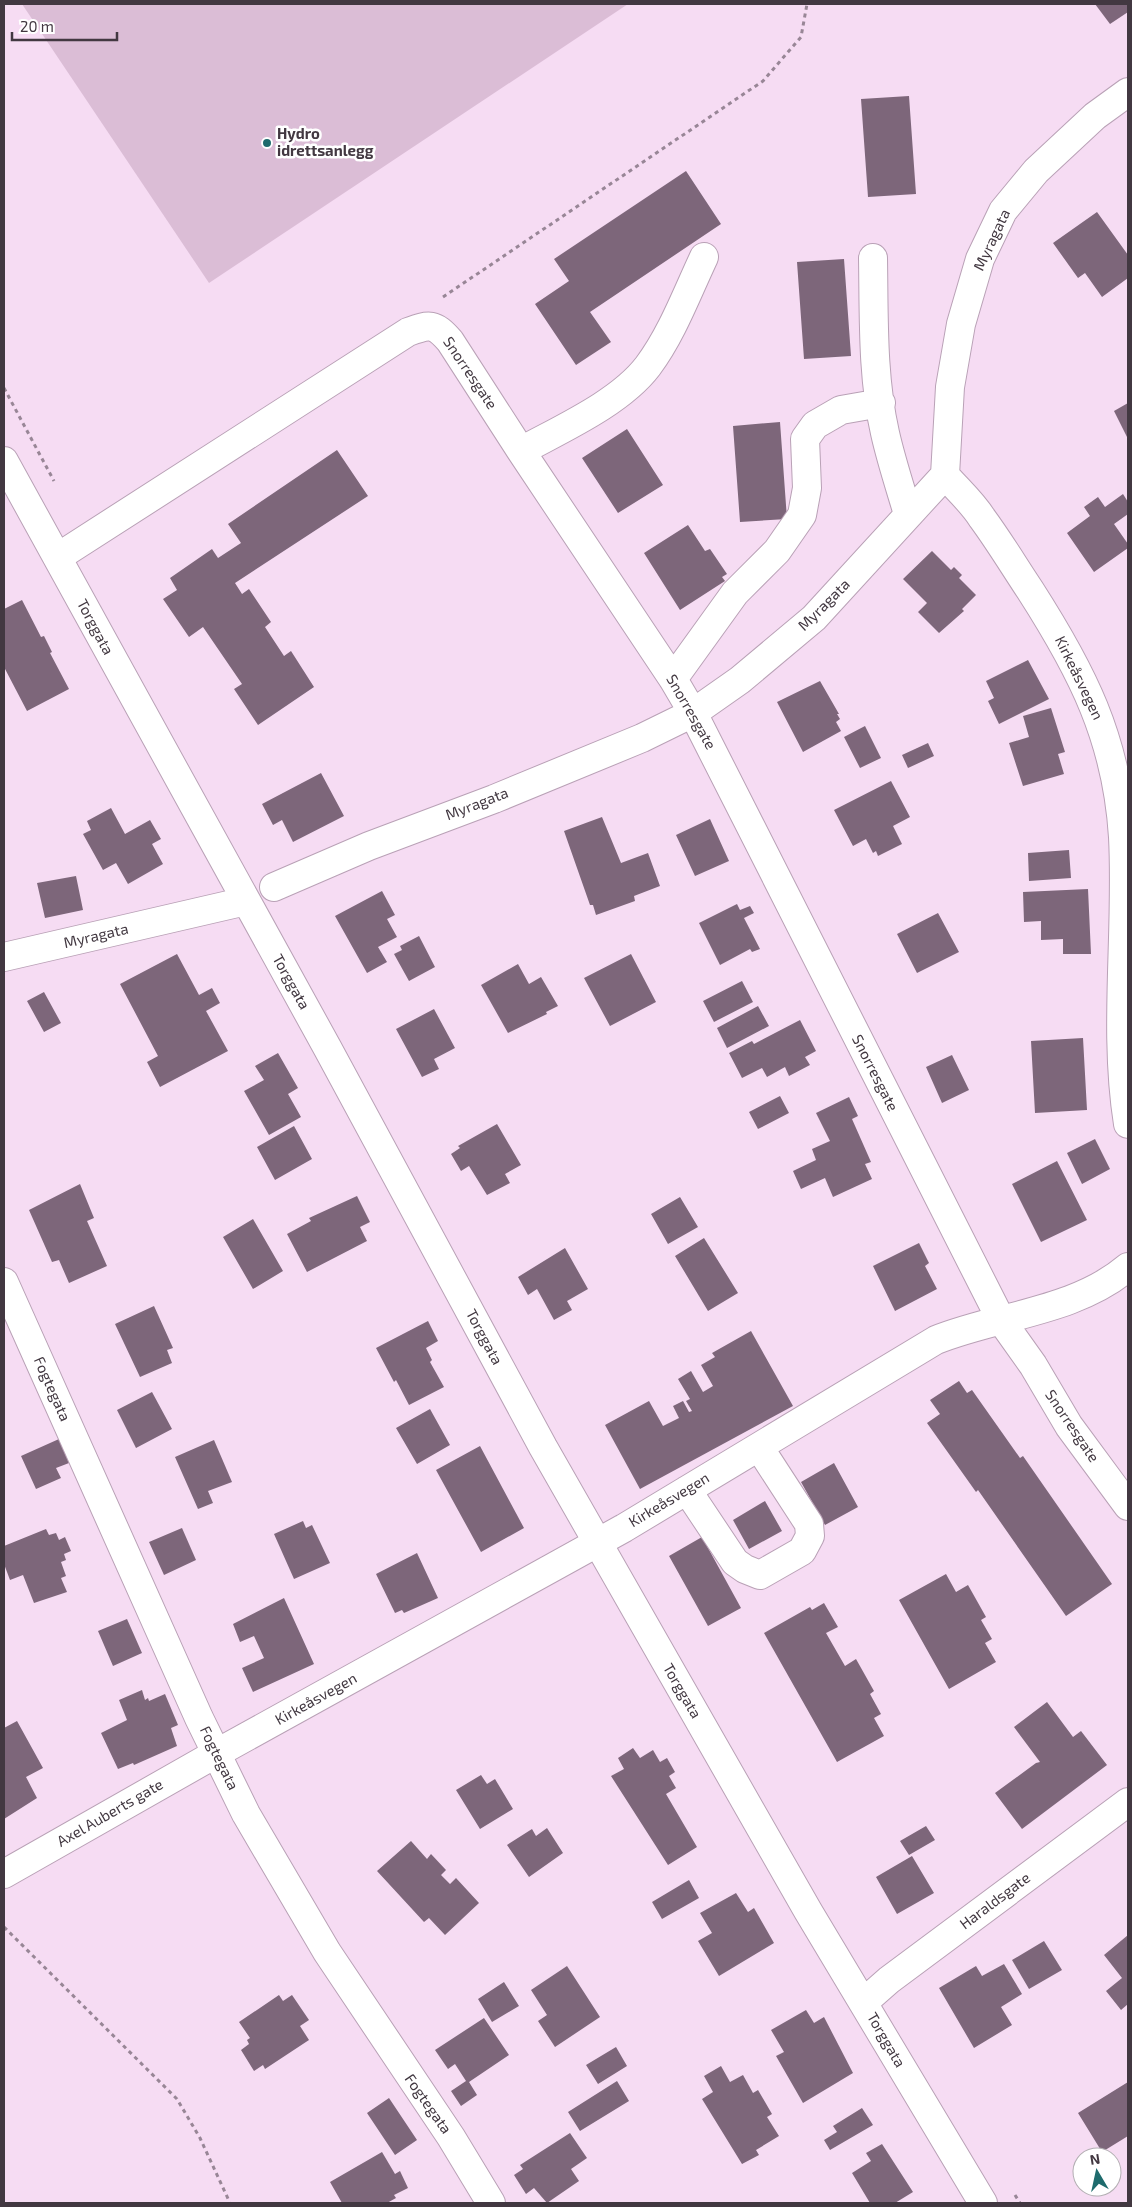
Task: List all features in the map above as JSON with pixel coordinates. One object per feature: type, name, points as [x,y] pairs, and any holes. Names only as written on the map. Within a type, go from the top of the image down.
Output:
[{"type":"street","name":"Myragata","points":[[274,887],[369,846],[494,799],[642,738],[693,713],[740,680],[814,618],[945,475],[950,387],[961,324],[980,259],[1003,211],[1036,171],[1095,116],[1128,92]]},
{"type":"street","points":[[521,452],[598,408],[625,389],[647,367],[670,328],[704,257]]},
{"type":"street","points":[[873,258],[874,352],[885,432],[908,514]]},
{"type":"street","name":"Snorresgate","points":[[58,557],[244,439],[352,366],[408,332],[426,326],[438,328],[450,341],[521,452],[673,679],[693,713],[1001,1320],[1033,1365],[1069,1426],[1128,1506]]},
{"type":"street","points":[[673,679],[735,593],[777,551],[802,515],[807,488],[805,439],[815,425],[841,410],[881,403]]},
{"type":"street","name":"Torggata","points":[[5,468],[58,557],[99,636],[246,901],[543,1446],[808,1912],[864,2002],[983,2203]]},
{"type":"street","name":"Kirkeåsvegen","points":[[945,475],[981,516],[1052,624],[1085,684],[1104,732],[1114,767],[1123,838],[1122,1030],[1128,1124]]},
{"type":"street","name":"Myragata","points":[[4,957],[246,901]]},
{"type":"street","name":"Kirkeåsvegen","points":[[216,1753],[598,1543],[936,1340],[967,1328],[1049,1309],[1108,1281],[1128,1267]]},
{"type":"street","name":"Fogtegata","points":[[4,1282],[216,1753],[246,1814],[327,1952],[451,2137],[491,2203]]},
{"type":"street","points":[[687,1490],[735,1562],[745,1569],[760,1575],[775,1568],[802,1551],[808,1543],[809,1524],[759,1446]]},
{"type":"street","name":"Axel Auberts gate","points":[[4,1874],[216,1753]]},
{"type":"street","name":"Haraldsgate","points":[[864,2002],[889,1980],[1128,1802]]},
{"type":"path","points":[[426,326],[444,296],[763,81],[801,37],[807,4]]},
{"type":"path","points":[[4,1927],[177,2099],[200,2138],[230,2203]]},
{"type":"shaded area","name":"Hydro idrettsanlegg","points":[[22,4],[628,4],[209,283]]},
{"type":"building","points":[[1095,4],[1128,4],[1128,12],[1110,24]]},
{"type":"building","points":[[909,96],[916,194],[868,197],[861,99]]},
{"type":"building","points":[[686,171],[721,224],[590,312],[611,342],[576,365],[535,304],[569,281],[554,259]]},
{"type":"building","points":[[1097,212],[1128,255],[1128,278],[1102,297],[1085,273],[1078,278],[1053,243]]},
{"type":"building","points":[[844,259],[851,356],[804,359],[797,262]]},
{"type":"building","points":[[1128,403],[1128,439],[1114,411]]},
{"type":"building","points":[[780,422],[787,519],[740,522],[733,426]]},
{"type":"building","points":[[627,429],[663,485],[618,513],[582,458]]},
{"type":"building","points":[[337,450],[368,496],[235,583],[242,594],[249,589],[271,622],[265,627],[284,656],[291,651],[314,687],[258,725],[234,689],[242,684],[203,627],[189,637],[163,599],[177,590],[170,578],[212,549],[218,558],[241,543],[228,524]]},
{"type":"building","points":[[1123,494],[1128,502],[1128,514],[1114,524],[1128,544],[1128,548],[1094,572],[1067,533],[1090,516],[1084,507],[1098,497],[1105,507]]},
{"type":"building","points":[[688,525],[705,551],[710,549],[727,574],[722,577],[725,581],[680,610],[644,553]]},
{"type":"building","points":[[932,551],[951,570],[954,567],[962,575],[959,578],[976,595],[962,609],[964,611],[939,633],[918,612],[927,603],[903,579]]},
{"type":"building","points":[[22,600],[41,637],[44,636],[52,652],[50,653],[69,689],[27,711],[4,667],[4,609]]},
{"type":"building","points":[[1028,660],[1049,699],[999,724],[988,701],[994,698],[986,681]]},
{"type":"building","points":[[820,681],[839,714],[837,714],[840,719],[836,722],[841,731],[803,752],[777,702]]},
{"type":"building","points":[[1051,708],[1065,752],[1058,754],[1064,774],[1023,786],[1009,743],[1029,737],[1023,716]]},
{"type":"building","points":[[865,726],[881,758],[860,768],[844,737]]},
{"type":"building","points":[[928,743],[934,756],[908,768],[902,755]]},
{"type":"building","points":[[321,773],[344,816],[293,842],[282,820],[273,825],[262,804]]},
{"type":"building","points":[[891,781],[910,817],[893,826],[902,844],[878,856],[876,851],[873,853],[866,839],[853,846],[834,810]]},
{"type":"building","points":[[111,808],[125,834],[150,820],[161,839],[152,844],[163,864],[128,884],[116,863],[103,870],[83,834],[91,830],[87,821]]},
{"type":"building","points":[[602,817],[621,863],[648,853],[660,886],[634,896],[635,901],[596,915],[593,905],[590,905],[564,831]]},
{"type":"building","points":[[710,819],[729,861],[695,876],[676,835]]},
{"type":"building","points":[[1069,850],[1071,878],[1029,881],[1028,853]]},
{"type":"building","points":[[76,876],[83,910],[45,918],[37,883]]},
{"type":"building","points":[[1088,889],[1091,954],[1063,954],[1063,939],[1041,940],[1041,921],[1024,922],[1023,892]]},
{"type":"building","points":[[382,891],[395,915],[387,919],[397,937],[378,947],[387,962],[367,973],[335,916]]},
{"type":"building","points":[[737,904],[740,910],[750,906],[754,913],[744,918],[760,949],[752,952],[750,949],[720,965],[699,923]]},
{"type":"building","points":[[938,913],[959,952],[917,973],[897,934]]},
{"type":"building","points":[[419,936],[435,967],[409,981],[394,954],[402,950],[400,946]]},
{"type":"building","points":[[177,954],[199,995],[212,988],[220,1003],[206,1011],[228,1051],[160,1087],[147,1062],[158,1056],[120,984]]},
{"type":"building","points":[[631,954],[656,1002],[610,1026],[584,978]]},
{"type":"building","points":[[518,964],[529,984],[541,977],[558,1006],[546,1012],[547,1014],[508,1033],[481,985]]},
{"type":"building","points":[[742,981],[753,1002],[714,1022],[703,1001]]},
{"type":"building","points":[[44,992],[61,1023],[44,1032],[27,1001]]},
{"type":"building","points":[[758,1006],[769,1026],[727,1048],[717,1028]]},
{"type":"building","points":[[434,1009],[455,1048],[434,1059],[439,1069],[422,1077],[396,1029]]},
{"type":"building","points":[[800,1020],[816,1051],[805,1057],[810,1065],[789,1076],[785,1067],[767,1077],[762,1068],[742,1078],[729,1053],[752,1041],[754,1044]]},
{"type":"building","points":[[1083,1038],[1087,1110],[1035,1113],[1031,1041]]},
{"type":"building","points":[[278,1053],[298,1088],[288,1094],[301,1117],[269,1135],[244,1091],[264,1080],[255,1066]]},
{"type":"building","points":[[952,1055],[969,1090],[942,1103],[926,1067]]},
{"type":"building","points":[[780,1096],[789,1113],[758,1129],[749,1112]]},
{"type":"building","points":[[849,1097],[858,1116],[852,1119],[871,1162],[865,1164],[872,1179],[833,1197],[825,1178],[801,1189],[793,1171],[816,1160],[812,1149],[830,1141],[816,1113]]},
{"type":"building","points":[[497,1124],[521,1165],[505,1174],[510,1183],[487,1195],[469,1166],[461,1171],[451,1154],[460,1148],[458,1146]]},
{"type":"building","points":[[294,1126],[312,1159],[275,1180],[257,1147]]},
{"type":"building","points":[[1095,1139],[1110,1169],[1082,1184],[1067,1153]]},
{"type":"building","points":[[1057,1161],[1087,1220],[1041,1242],[1012,1184]]},
{"type":"building","points":[[80,1184],[94,1218],[87,1221],[107,1266],[69,1283],[59,1260],[52,1262],[29,1210]]},
{"type":"building","points":[[357,1196],[370,1222],[360,1227],[367,1241],[307,1272],[287,1234],[311,1221],[309,1218]]},
{"type":"building","points":[[680,1197],[698,1227],[668,1244],[651,1214]]},
{"type":"building","points":[[253,1219],[283,1271],[253,1289],[223,1237]]},
{"type":"building","points":[[704,1238],[738,1293],[708,1311],[675,1256]]},
{"type":"building","points":[[919,1243],[929,1263],[925,1266],[937,1289],[895,1311],[873,1266]]},
{"type":"building","points":[[565,1248],[588,1289],[567,1301],[572,1310],[554,1320],[537,1289],[528,1295],[518,1277]]},
{"type":"building","points":[[154,1306],[173,1348],[167,1350],[172,1363],[140,1377],[115,1324]]},
{"type":"building","points":[[428,1321],[438,1341],[426,1348],[432,1360],[430,1362],[444,1387],[409,1405],[376,1348]]},
{"type":"building","points":[[751,1331],[793,1406],[640,1489],[605,1425],[649,1401],[663,1426],[679,1418],[673,1406],[683,1401],[689,1412],[692,1411],[686,1401],[690,1399],[678,1379],[691,1371],[703,1392],[713,1386],[701,1365],[715,1357],[712,1353]]},
{"type":"building","points":[[959,1381],[967,1393],[972,1390],[1020,1458],[1023,1456],[1112,1584],[1066,1616],[978,1490],[976,1492],[927,1423],[940,1414],[930,1400]]},
{"type":"building","points":[[152,1392],[172,1429],[136,1448],[117,1410]]},
{"type":"building","points":[[430,1409],[450,1445],[417,1464],[396,1428]]},
{"type":"building","points":[[59,1439],[69,1463],[56,1468],[61,1478],[36,1489],[21,1456]]},
{"type":"building","points":[[214,1440],[232,1482],[208,1491],[213,1503],[198,1509],[175,1457]]},
{"type":"building","points":[[480,1446],[524,1528],[481,1552],[436,1470]]},
{"type":"building","points":[[834,1463],[858,1507],[825,1525],[801,1482]]},
{"type":"building","points":[[765,1501],[782,1531],[749,1549],[733,1520]]},
{"type":"building","points":[[303,1521],[306,1528],[312,1525],[330,1563],[294,1579],[274,1534]]},
{"type":"building","points":[[182,1528],[196,1560],[164,1575],[149,1542]]},
{"type":"building","points":[[46,1529],[49,1535],[56,1533],[59,1540],[65,1537],[71,1551],[64,1554],[66,1560],[61,1562],[66,1576],[61,1578],[67,1592],[34,1603],[23,1575],[10,1580],[4,1564],[4,1546]]},
{"type":"building","points":[[702,1537],[741,1608],[708,1626],[669,1556]]},
{"type":"building","points":[[417,1553],[438,1598],[404,1613],[402,1610],[395,1613],[376,1574]]},
{"type":"building","points":[[946,1574],[956,1592],[968,1585],[986,1617],[981,1620],[992,1639],[985,1643],[996,1662],[949,1689],[899,1600]]},
{"type":"building","points":[[284,1598],[314,1664],[253,1692],[242,1668],[264,1658],[254,1636],[240,1642],[233,1624]]},
{"type":"building","points":[[824,1603],[838,1627],[826,1633],[845,1666],[856,1659],[874,1691],[870,1694],[881,1714],[874,1718],[884,1736],[837,1762],[764,1633],[810,1607],[812,1610]]},
{"type":"building","points":[[127,1619],[142,1653],[113,1666],[98,1631]]},
{"type":"building","points":[[142,1690],[145,1700],[148,1698],[149,1701],[165,1694],[178,1725],[171,1728],[177,1746],[134,1765],[133,1763],[118,1769],[101,1733],[127,1720],[119,1700]]},
{"type":"building","points":[[1047,1702],[1073,1737],[1081,1731],[1107,1765],[1022,1829],[995,1793],[1040,1762],[1014,1727]]},
{"type":"building","points":[[17,1721],[43,1768],[26,1777],[37,1798],[4,1819],[4,1728]]},
{"type":"building","points":[[633,1748],[640,1758],[653,1750],[660,1762],[667,1758],[675,1772],[669,1776],[676,1788],[666,1794],[697,1847],[668,1865],[611,1776],[624,1769],[618,1758]]},
{"type":"building","points":[[481,1775],[487,1784],[495,1779],[513,1809],[480,1829],[456,1790]]},
{"type":"building","points":[[926,1826],[935,1840],[909,1855],[900,1841]]},
{"type":"building","points":[[547,1828],[563,1853],[529,1877],[507,1845],[532,1829],[536,1836]]},
{"type":"building","points":[[411,1841],[427,1859],[431,1854],[446,1870],[441,1875],[450,1884],[456,1878],[479,1903],[445,1935],[429,1918],[424,1922],[377,1871]]},
{"type":"building","points":[[912,1856],[934,1893],[897,1914],[876,1877]]},
{"type":"building","points":[[689,1880],[699,1898],[662,1919],[652,1902]]},
{"type":"building","points":[[736,1893],[748,1912],[754,1908],[774,1943],[719,1976],[698,1941],[712,1933],[700,1913]]},
{"type":"building","points":[[1128,1935],[1128,2004],[1121,2010],[1106,1991],[1122,1978],[1104,1955]]},
{"type":"building","points":[[1044,1941],[1062,1970],[1029,1989],[1012,1960]]},
{"type":"building","points":[[1004,1964],[1022,1994],[1001,2007],[1012,2025],[974,2048],[939,1988],[976,1966],[982,1976]]},
{"type":"building","points":[[567,1966],[600,2017],[555,2047],[538,2021],[547,2015],[531,1990]]},
{"type":"building","points":[[504,1982],[519,2006],[492,2022],[478,1999]]},
{"type":"building","points":[[279,1995],[283,2001],[292,1995],[309,2020],[300,2026],[309,2040],[265,2069],[263,2065],[254,2071],[241,2050],[249,2044],[247,2040],[250,2038],[239,2022]]},
{"type":"building","points":[[806,2010],[814,2023],[824,2017],[853,2073],[803,2103],[776,2056],[784,2052],[771,2030]]},
{"type":"building","points":[[484,2018],[509,2055],[469,2082],[477,2095],[461,2106],[451,2091],[466,2081],[455,2064],[448,2069],[435,2050]]},
{"type":"building","points":[[616,2047],[627,2066],[598,2084],[586,2065]]},
{"type":"building","points":[[721,2066],[730,2082],[743,2075],[753,2093],[758,2090],[772,2114],[767,2117],[779,2136],[756,2150],[759,2155],[742,2164],[702,2099],[713,2092],[704,2076]]},
{"type":"building","points":[[617,2081],[629,2101],[580,2131],[568,2112]]},
{"type":"building","points":[[1128,2082],[1128,2136],[1110,2147],[1099,2147],[1078,2113]]},
{"type":"building","points":[[389,2098],[417,2140],[395,2155],[367,2113]]},
{"type":"building","points":[[862,2108],[873,2125],[830,2150],[824,2140],[837,2132],[833,2126]]},
{"type":"building","points":[[570,2133],[587,2158],[571,2169],[579,2181],[547,2203],[534,2188],[526,2194],[514,2175],[523,2169],[520,2165]]},
{"type":"building","points":[[882,2144],[913,2192],[895,2203],[870,2203],[852,2173],[871,2161],[866,2153]]},
{"type":"building","points":[[382,2152],[395,2174],[400,2171],[408,2188],[394,2195],[396,2198],[387,2203],[342,2203],[330,2182]]},
{"type":"place","name":"Hydro idrettsanlegg","points":[[267,143]]}]
